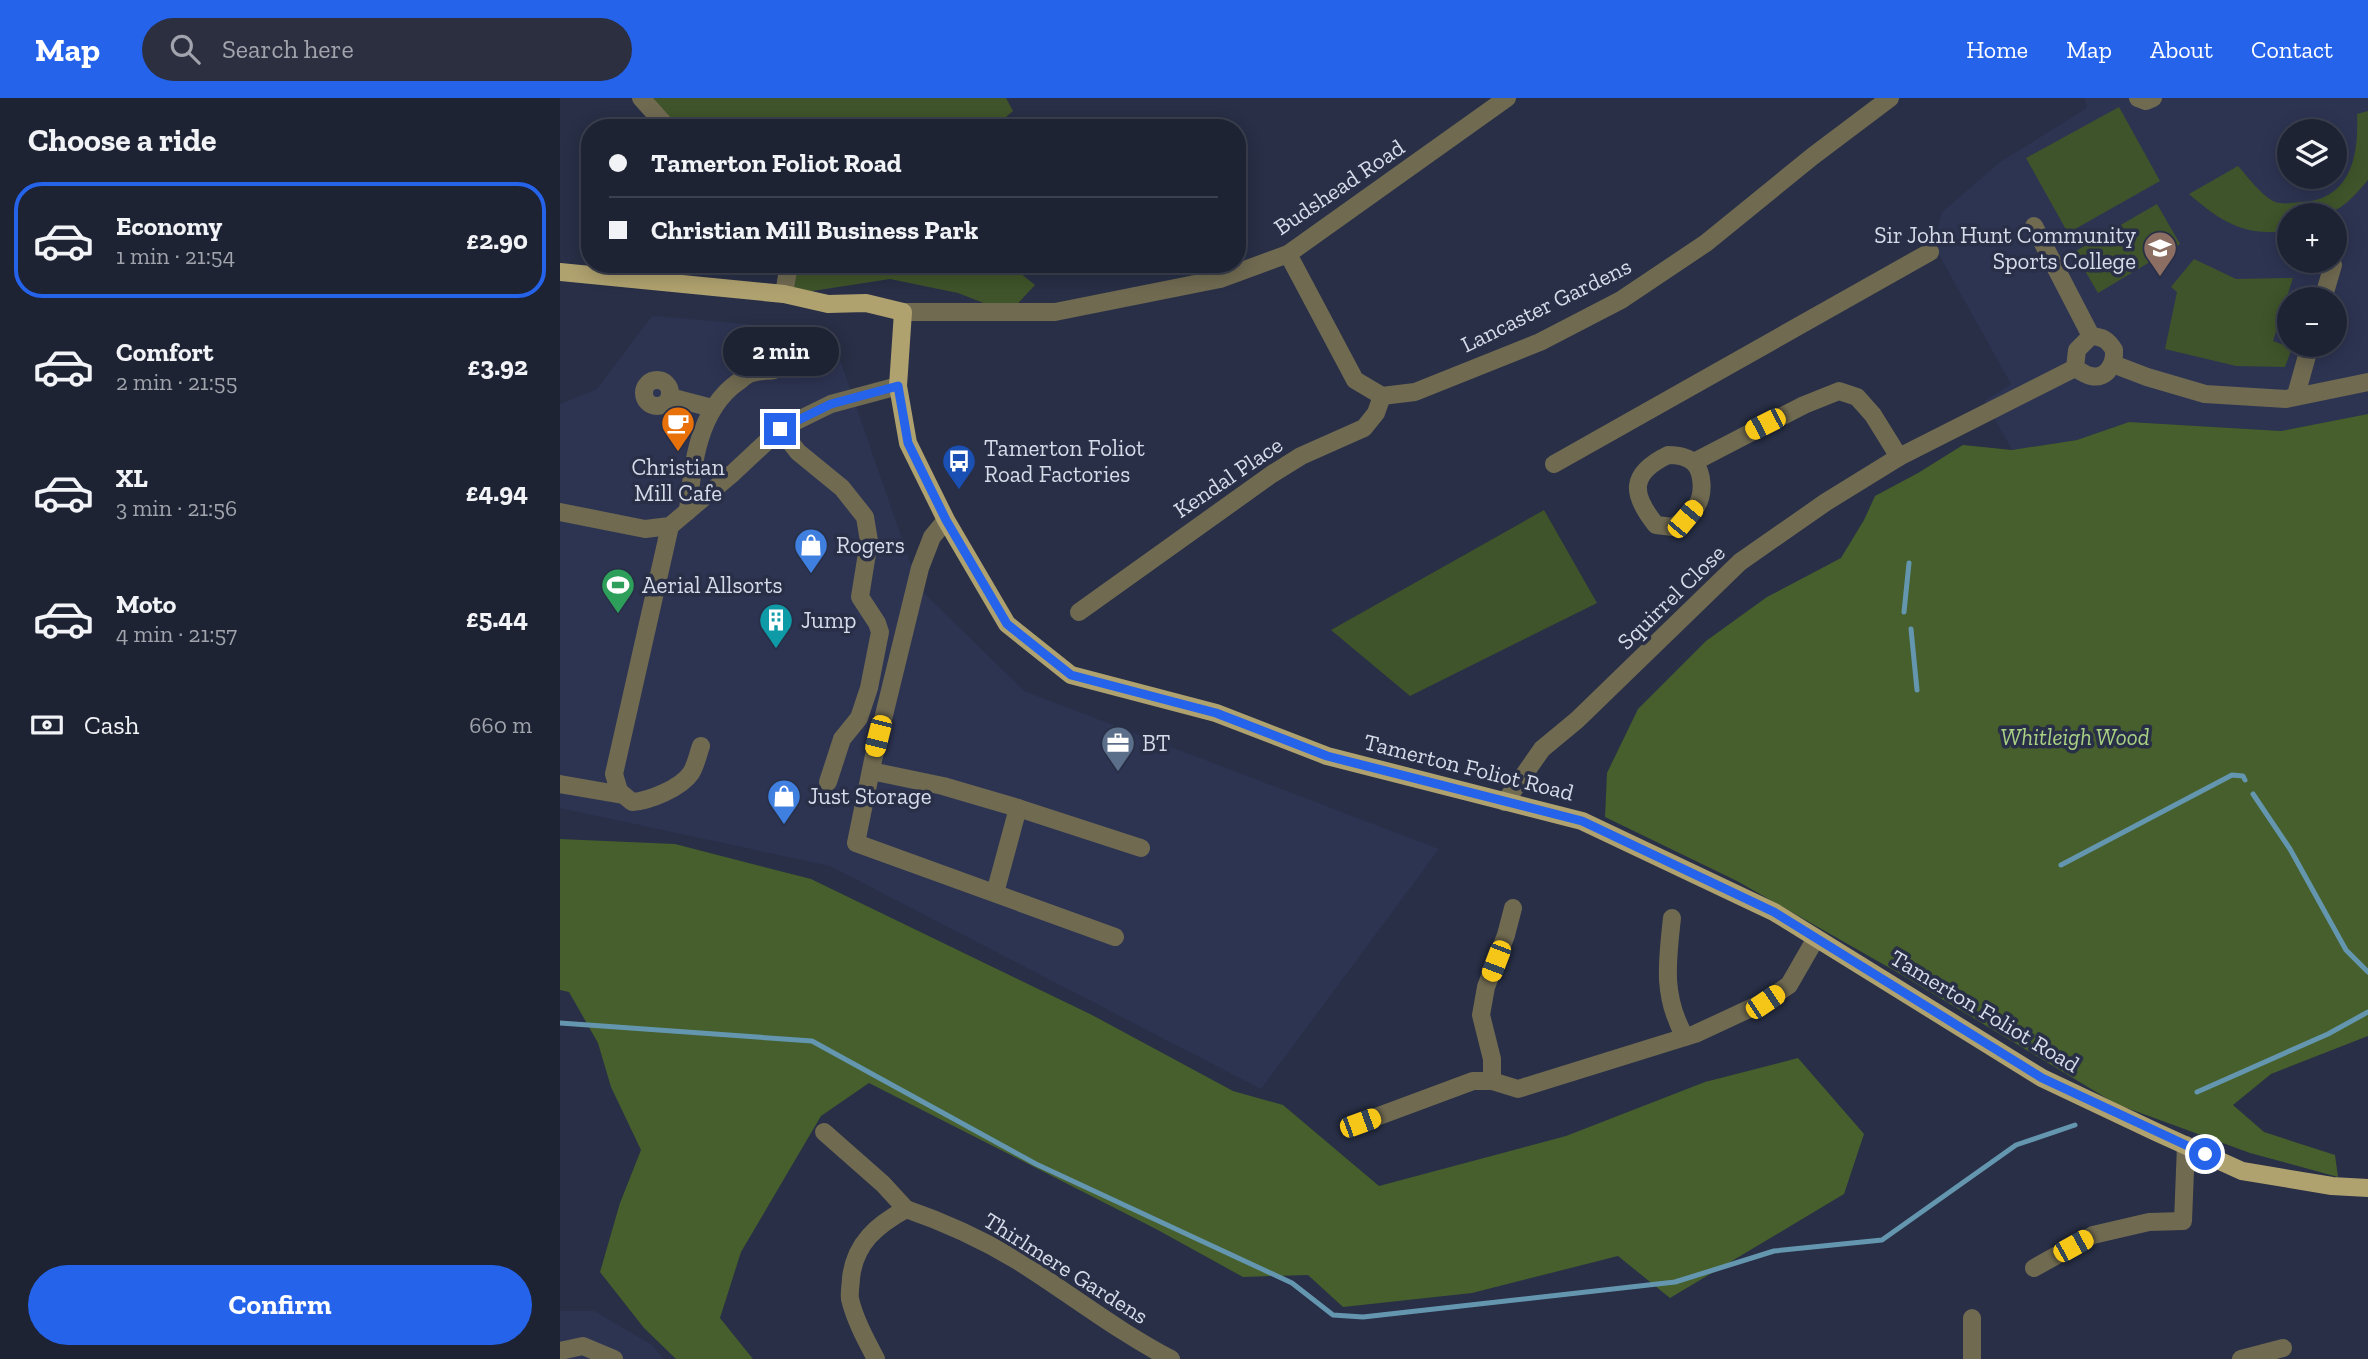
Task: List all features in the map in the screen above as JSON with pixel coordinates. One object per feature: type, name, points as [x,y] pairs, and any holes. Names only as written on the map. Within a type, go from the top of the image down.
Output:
[{"type":"main road","name":"Budshead Road","points":[[560,272],[784,294],[828,304],[866,303],[902,312]]},
{"type":"main road","name":"Tamerton Foliot Road","points":[[902,312],[898,386],[908,443],[946,520],[1007,624],[1071,675],[1216,713],[1327,756],[1582,821],[1774,912],[2042,1078],[2242,1171],[2332,1186],[2368,1188]]},
{"type":"street","points":[[641,98],[660,119]]},
{"type":"street","name":"Budshead Road","points":[[1246,269],[1288,254],[1507,98]]},
{"type":"street","name":"Lancaster Gardens","points":[[1382,396],[1415,392],[1439,384],[1539,342],[1622,300],[1706,243],[1813,156],[1891,98]]},
{"type":"street","points":[[2138,98],[2146,101],[2154,98]]},
{"type":"street","points":[[2034,226],[2091,336]]},
{"type":"street","points":[[1554,464],[1930,252]]},
{"type":"street","points":[[1288,254],[1355,380],[1382,396]]},
{"type":"street","points":[[784,294],[788,273]]},
{"type":"street","name":"Budshead Road","points":[[902,312],[1055,312],[1220,279],[1236,273]]},
{"type":"street","points":[[2091,336],[2101,337],[2114,350],[2113,364],[2108,371],[2098,376],[2087,375],[2075,368],[2077,350],[2091,336]]},
{"type":"street","points":[[2296,395],[2307,357]]},
{"type":"street","points":[[2113,364],[2205,394],[2286,399],[2368,382]]},
{"type":"street","name":"Squirrel Close","points":[[1505,802],[1542,749],[1577,720],[1740,562],[1826,502],[1899,457],[2075,368]]},
{"type":"street","points":[[688,511],[691,480],[701,437],[712,408],[725,391],[750,373],[774,370]]},
{"type":"street","points":[[560,512],[645,529],[670,526],[780,429],[831,404],[898,386]]},
{"type":"street","points":[[1694,462],[1804,405],[1839,391],[1857,397],[1873,415],[1899,457]]},
{"type":"street","name":"Kendal Place","points":[[1079,612],[1089,594],[1272,474],[1301,456],[1364,428],[1376,413],[1382,396]]},
{"type":"street","points":[[670,397],[712,408]]},
{"type":"street","points":[[780,429],[798,452],[842,488],[865,517],[869,541],[860,597],[880,632],[869,688],[859,718],[842,739],[828,782]]},
{"type":"street","points":[[946,520],[932,537],[920,568],[870,771],[856,843],[1115,937]]},
{"type":"street","points":[[670,526],[614,774],[619,791],[632,802],[646,802],[670,790],[690,775],[701,746]]},
{"type":"street","points":[[870,771],[943,786],[1140,848]]},
{"type":"street","points":[[560,784],[623,794]]},
{"type":"street","points":[[995,893],[1018,808]]},
{"type":"street","points":[[1492,1081],[1492,1059],[1481,1015],[1486,987],[1506,935],[1513,908]]},
{"type":"street","points":[[1672,918],[1666,967],[1673,1016],[1685,1037]]},
{"type":"street","points":[[1360,1123],[1473,1081],[1492,1081],[1518,1089],[1685,1037],[1765,1002],[1789,985],[1816,938]]},
{"type":"street","points":[[824,1132],[883,1184],[906,1209],[884,1221],[864,1242],[853,1260],[849,1296],[876,1359]]},
{"type":"street","points":[[2034,1268],[2093,1235],[2148,1222],[2183,1221],[2186,1145]]},
{"type":"street","name":"Thirlmere Gardens","points":[[906,1209],[937,1219],[1017,1260],[1147,1347],[1171,1359]]},
{"type":"street","points":[[1972,1318],[1972,1359]]},
{"type":"street","points":[[560,1351],[583,1346],[614,1359]]},
{"type":"street","points":[[2241,1359],[2283,1348]]},
{"type":"shaded area","name":"Sir John Hunt Community Sports College","points":[[2084,98],[2368,98],[2368,414],[2281,431],[2129,422],[2077,440],[2012,450],[1985,401],[2011,384],[1933,244],[1942,212],[2000,162],[2087,108]]},
{"type":"shaded area","points":[[652,316],[830,331],[919,588],[1024,691],[1439,849],[1261,1089],[830,866],[560,808],[560,404],[597,389]]},
{"type":"shaded area","points":[[560,1311],[594,1311],[652,1345],[663,1359],[560,1359]]},
{"type":"green space","points":[[643,98],[1006,98],[1013,111],[1004,119],[659,119]]},
{"type":"green space","points":[[2119,107],[2160,181],[2068,233],[2026,158]]},
{"type":"green space","points":[[2368,111],[2368,180],[2346,203],[2290,203],[2317,200],[2337,189],[2347,189],[2347,175],[2356,145],[2357,114]]},
{"type":"green space","points":[[2238,166],[2259,190],[2276,202],[2283,203],[2277,203],[2277,232],[2260,232],[2234,225],[2189,194]]},
{"type":"green space","points":[[2157,204],[2180,244],[2098,293],[2074,252]]},
{"type":"green space","points":[[2194,259],[2236,279],[2293,278],[2290,287],[2277,287],[2277,328],[2273,341],[2277,342],[2277,357],[2289,357],[2285,367],[2236,366],[2165,349],[2177,292],[2171,287]]},
{"type":"green space","points":[[794,273],[1020,273],[1035,285],[1009,313],[958,293],[890,279],[793,294]]},
{"type":"green space","name":"Whitleigh Wood","points":[[2368,414],[2368,1036],[2271,1074],[2233,1105],[2264,1132],[2335,1155],[2338,1177],[2250,1153],[2116,1104],[1902,975],[1737,881],[1605,817],[1607,773],[1638,709],[1706,641],[1767,597],[1841,558],[1875,496],[1963,445],[2012,450],[2077,440],[2129,422],[2281,431]]},
{"type":"green space","points":[[1544,510],[1597,603],[1410,696],[1331,630]]},
{"type":"green space","points":[[560,839],[675,844],[811,879],[1092,1015],[1233,1091],[1283,1105],[1379,1186],[1566,1136],[1705,1082],[1798,1058],[1864,1134],[1844,1194],[1670,1298],[1618,1256],[1472,1293],[1343,1307],[1308,1275],[1243,1277],[1156,1229],[869,1083],[821,1116],[741,1252],[720,1318],[753,1359],[676,1359],[644,1328],[600,1272],[620,1203],[641,1150],[611,1087],[598,1043],[569,992],[560,990]]},
{"type":"waterway","points":[[1904,612],[1909,563]]},
{"type":"waterway","points":[[1911,629],[1917,690]]},
{"type":"waterway","points":[[2061,865],[2232,775],[2243,776],[2245,780]]},
{"type":"waterway","points":[[2253,794],[2290,849],[2346,950],[2368,972]]},
{"type":"waterway","points":[[2197,1092],[2328,1034],[2368,1012]]},
{"type":"waterway","points":[[560,1023],[812,1041],[1036,1164],[1292,1283],[1333,1315],[1363,1317],[1675,1282],[1774,1251],[1882,1240],[2016,1145],[2075,1125]]},
{"type":"place","name":"Sir John Hunt Community Sports College","points":[[2160,278]]},
{"type":"place","name":"Christian Mill Cafe","points":[[678,453]]},
{"type":"place","name":"Tamerton Foliot Road Factories","points":[[959,491]]},
{"type":"place","name":"Rogers","points":[[811,575]]},
{"type":"place","name":"Aerial Allsorts","points":[[618,615]]},
{"type":"place","name":"Jump","points":[[776,650]]},
{"type":"place","name":"BT","points":[[1118,773]]},
{"type":"place","name":"Just Storage","points":[[784,826]]},
{"type":"route","points":[[780,429],[831,404],[898,386],[908,443],[946,520],[1007,624],[1071,675],[1216,713],[1327,756],[1582,821],[1774,912],[2042,1078],[2205,1154]]}]
